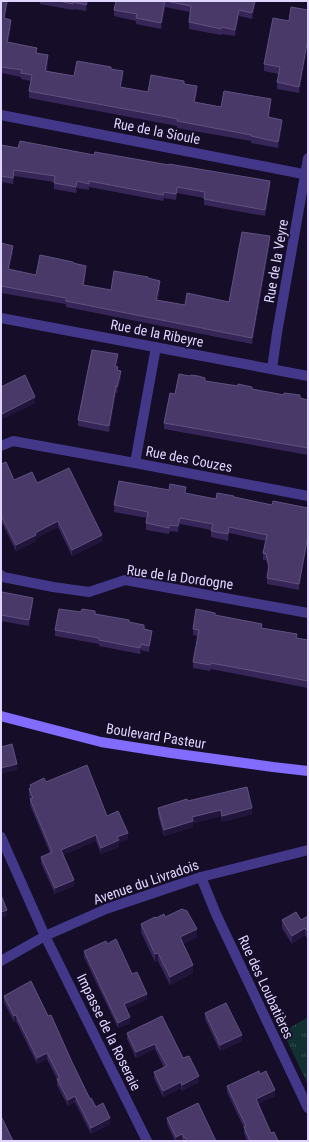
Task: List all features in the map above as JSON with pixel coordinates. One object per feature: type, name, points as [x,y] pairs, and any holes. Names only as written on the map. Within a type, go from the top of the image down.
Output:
[{"type":"main road","name":"Boulevard Pasteur","points":[[1,716],[101,742],[170,753],[308,771]]},
{"type":"street","name":"Rue de la Sioule","points":[[1,114],[306,174]]},
{"type":"street","name":"Rue de la Veyre","points":[[272,369],[308,158]]},
{"type":"street","name":"Rue de la Ribeyre","points":[[1,318],[308,376]]},
{"type":"street","name":"Rue des Couzes","points":[[156,347],[135,463],[308,496]]},
{"type":"street","points":[[1,446],[13,441],[135,463]]},
{"type":"street","name":"Rue de la Dordogne","points":[[1,575],[3,577],[53,587],[89,592],[125,580],[308,613]]},
{"type":"street","name":"Impasse de la Roseraie","points":[[1,837],[45,936],[147,1141]]},
{"type":"street","name":"Avenue du Livradois","points":[[1,961],[45,936],[106,909],[201,877],[308,850]]},
{"type":"street","name":"Rue des Loubatières","points":[[201,877],[216,914],[308,1108]]},
{"type":"green space","points":[[308,1017],[308,1085],[283,1032]]},
{"type":"building","points":[[1,1],[7,1],[4,18],[11,20],[7,42],[37,48],[36,53],[48,55],[45,71],[74,76],[77,61],[111,67],[111,69],[123,71],[120,87],[148,92],[151,75],[184,81],[184,84],[197,86],[194,102],[221,107],[224,91],[271,99],[268,117],[282,120],[278,142],[251,135],[177,121],[178,119],[29,91],[32,75],[21,73],[22,70],[1,67]]},
{"type":"building","points":[[59,1],[87,1],[86,5]]},
{"type":"building","points":[[116,1],[165,1],[161,23],[136,18],[137,14],[114,10]]},
{"type":"building","points":[[166,1],[255,1],[252,13],[239,10],[235,30],[222,27],[221,29],[189,22],[191,6]]},
{"type":"building","points":[[291,7],[308,10],[308,38],[299,87],[277,82],[280,67],[264,64],[273,18],[289,21]]},
{"type":"building","points":[[20,141],[94,155],[95,152],[270,181],[265,210],[204,199],[205,192],[177,187],[176,194],[164,192],[163,195],[89,181],[89,184],[77,181],[76,187],[54,183],[55,176],[14,170],[13,178],[1,176],[1,145],[18,148]]},
{"type":"building","points":[[242,232],[270,236],[252,338],[66,301],[66,298],[1,286],[1,243],[13,246],[8,269],[36,275],[40,255],[86,266],[83,285],[111,290],[114,271],[148,277],[160,281],[156,300],[185,305],[187,293],[229,302]]},
{"type":"building","points":[[92,350],[118,354],[115,366],[118,367],[117,370],[121,371],[117,387],[116,386],[109,426],[78,420]]},
{"type":"building","points":[[179,374],[198,376],[205,378],[205,381],[238,386],[238,384],[252,387],[252,389],[284,395],[284,393],[300,395],[300,398],[308,400],[308,448],[164,423],[170,393],[175,394]]},
{"type":"building","points":[[25,375],[35,397],[2,414],[1,387]]},
{"type":"building","points":[[6,462],[14,480],[32,472],[37,483],[69,468],[102,535],[72,550],[58,521],[35,533],[36,535],[16,545],[1,515],[1,464]]},
{"type":"building","points":[[119,481],[169,490],[170,484],[186,487],[185,493],[216,499],[217,493],[272,505],[273,501],[308,508],[308,535],[299,584],[267,578],[269,565],[266,554],[263,553],[267,535],[229,527],[228,534],[211,531],[213,524],[180,518],[178,526],[170,525],[169,528],[146,523],[148,512],[114,505]]},
{"type":"building","points":[[2,592],[33,598],[29,620],[1,615]]},
{"type":"building","points":[[59,609],[81,612],[82,609],[95,611],[95,614],[129,620],[129,622],[144,625],[144,629],[152,631],[149,646],[141,644],[140,648],[99,640],[99,638],[55,630]]},
{"type":"building","points":[[196,609],[215,613],[215,615],[262,624],[261,628],[297,634],[296,638],[308,640],[308,681],[211,663],[210,665],[193,662],[199,630],[193,629]]},
{"type":"building","points":[[12,744],[17,764],[1,768],[1,747]]},
{"type":"building","points":[[87,765],[107,816],[118,811],[128,833],[117,837],[119,840],[101,848],[96,835],[61,850],[74,880],[55,888],[41,857],[52,852],[30,799],[33,798],[29,789],[31,787],[30,785],[44,778],[46,782]]},
{"type":"building","points":[[247,787],[252,808],[222,816],[221,810],[192,817],[193,821],[164,830],[158,808],[187,799],[188,801]]},
{"type":"building","points":[[1,895],[7,910],[1,912]]},
{"type":"building","points":[[182,909],[187,911],[197,929],[180,937],[193,965],[170,977],[158,953],[155,954],[141,924],[155,917],[156,918],[164,914],[165,917]]},
{"type":"building","points":[[296,912],[301,920],[308,916],[308,932],[305,928],[292,936],[282,920]]},
{"type":"building","points":[[116,939],[132,974],[137,972],[147,994],[124,1004],[130,1017],[118,1023],[84,951],[106,941],[107,944]]},
{"type":"building","points":[[31,981],[48,1016],[51,1015],[90,1099],[91,1098],[96,1107],[103,1103],[110,1118],[91,1128],[75,1096],[68,1100],[57,1079],[60,1078],[47,1053],[37,1058],[16,1015],[14,1016],[4,996]]},
{"type":"building","points":[[226,1003],[242,1035],[220,1045],[205,1013]]},
{"type":"building","points":[[162,1016],[183,1058],[189,1056],[199,1076],[182,1085],[181,1082],[163,1091],[154,1072],[167,1066],[155,1044],[136,1052],[127,1033]]},
{"type":"building","points":[[259,1071],[260,1074],[266,1071],[275,1090],[256,1099],[271,1133],[274,1132],[278,1141],[250,1141],[244,1127],[246,1126],[227,1086]]},
{"type":"building","points":[[198,1103],[216,1141],[187,1141],[182,1134],[176,1137],[167,1118]]},
{"type":"building","points":[[1,1116],[13,1141],[1,1141]]}]
